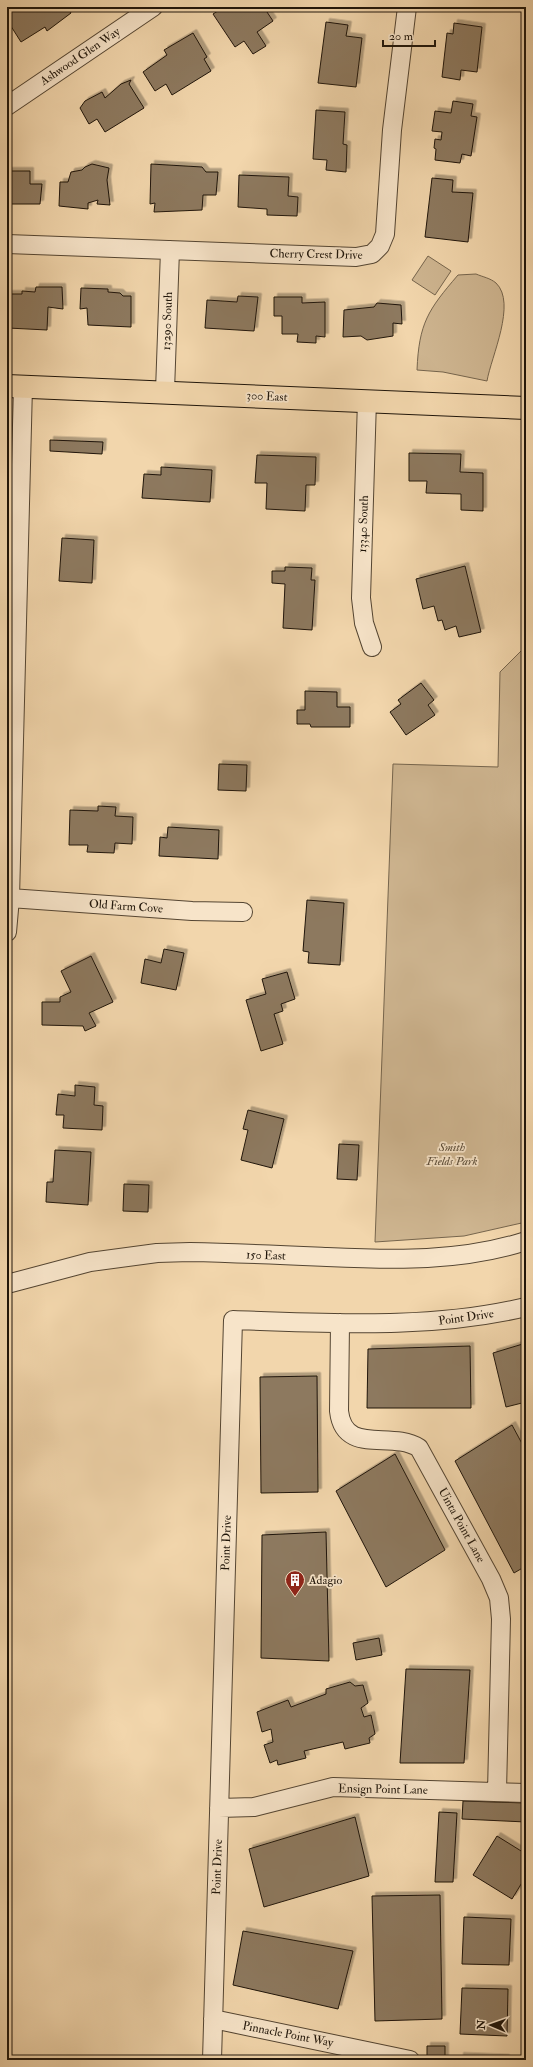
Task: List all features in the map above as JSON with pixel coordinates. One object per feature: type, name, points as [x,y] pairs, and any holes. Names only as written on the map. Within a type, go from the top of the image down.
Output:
[{"type":"main road","name":"300 East","points":[[15,386],[165,391],[518,408]]},
{"type":"street","name":"Ashwood Glen Way","points":[[7,106],[153,7]]},
{"type":"street","name":"Cherry Crest Drive","points":[[7,244],[362,257],[372,254],[380,246],[386,227],[392,130],[407,7]]},
{"type":"street","name":"13290 South","points":[[165,391],[170,250]]},
{"type":"street","points":[[7,932],[10,898],[15,386]]},
{"type":"street","name":"13340 South","points":[[367,400],[361,598],[364,623],[372,647]]},
{"type":"street","name":"Old Farm Cove","points":[[10,898],[192,911],[243,912]]},
{"type":"street","name":"150 East","points":[[7,1284],[90,1262],[157,1253],[190,1252],[405,1260],[478,1253],[526,1241]]},
{"type":"street","name":"Point Drive","points":[[212,2060],[233,1320],[340,1323],[432,1322],[474,1317],[526,1307]]},
{"type":"street","name":"Uinta Point Lane","points":[[340,1323],[338,1411],[342,1425],[351,1436],[358,1439],[402,1441],[419,1448],[492,1580],[499,1598],[501,1619],[497,1792]]},
{"type":"street","name":"Ensign Point Lane","points":[[219,1808],[254,1808],[333,1787],[526,1793]]},
{"type":"street","name":"Pinnacle Point Way","points":[[213,2019],[410,2060]]},
{"type":"green space","points":[[428,256],[451,271],[435,295],[412,280]]},
{"type":"green space","points":[[476,274],[496,283],[502,292],[504,303],[501,330],[487,381],[443,372],[417,370],[420,340],[432,308],[458,275]]},
{"type":"green space","name":"Smith Fields Park","points":[[526,646],[526,1222],[464,1236],[375,1242],[393,764],[498,767],[500,672]]},
{"type":"building","points":[[8,7],[67,7],[71,13],[47,31],[45,27],[21,42],[7,20]]},
{"type":"building","points":[[224,7],[267,7],[265,9],[273,21],[257,32],[266,46],[253,54],[244,41],[235,47],[213,14]]},
{"type":"building","points":[[326,22],[348,25],[346,36],[362,38],[356,87],[318,83]]},
{"type":"building","points":[[454,23],[482,27],[477,72],[461,70],[460,80],[442,77],[447,33],[453,34]]},
{"type":"building","points":[[193,33],[207,57],[204,59],[211,71],[172,95],[166,84],[155,91],[143,72],[167,55],[164,50]]},
{"type":"building","points":[[131,80],[129,84],[144,108],[105,132],[97,119],[89,124],[80,108],[85,101],[102,92],[105,98],[121,84]]},
{"type":"building","points":[[453,101],[473,104],[471,116],[477,117],[471,156],[462,154],[460,163],[435,160],[435,139],[441,140],[442,132],[432,131],[435,111],[451,113]]},
{"type":"building","points":[[316,110],[345,112],[343,144],[347,145],[346,172],[326,170],[327,160],[313,159]]},
{"type":"building","points":[[92,164],[109,168],[107,180],[110,205],[97,204],[98,200],[88,203],[88,209],[59,206],[60,182],[68,182],[71,172],[82,170]]},
{"type":"building","points":[[151,164],[202,167],[206,172],[218,172],[216,195],[203,195],[202,210],[154,212],[155,203],[150,204]]},
{"type":"building","points":[[7,171],[30,171],[30,184],[42,184],[40,204],[7,204]]},
{"type":"building","points":[[239,175],[289,177],[288,196],[298,197],[297,216],[267,215],[267,209],[238,207]]},
{"type":"building","points":[[432,178],[453,180],[452,192],[473,193],[468,242],[425,237]]},
{"type":"building","points":[[36,287],[62,287],[63,309],[48,307],[47,330],[8,328],[9,294],[22,294],[22,291],[35,292]]},
{"type":"building","points":[[81,288],[108,289],[108,292],[120,293],[123,296],[131,296],[131,327],[88,325],[87,308],[80,309]]},
{"type":"building","points":[[238,296],[258,297],[254,331],[205,328],[207,300],[237,302]]},
{"type":"building","points":[[274,297],[302,297],[302,303],[325,302],[325,337],[316,336],[316,343],[297,342],[298,334],[282,334],[282,316],[274,316]]},
{"type":"building","points":[[377,303],[401,305],[402,324],[393,323],[393,336],[367,340],[361,336],[343,337],[344,310],[374,307]]},
{"type":"building","points":[[50,440],[103,442],[102,454],[50,451]]},
{"type":"building","points":[[409,453],[461,454],[460,472],[483,473],[483,511],[461,510],[461,494],[426,493],[427,481],[409,481]]},
{"type":"building","points":[[257,455],[316,457],[315,485],[306,485],[305,511],[266,509],[267,483],[255,483]]},
{"type":"building","points":[[161,467],[212,470],[210,502],[142,498],[144,474],[161,475]]},
{"type":"building","points":[[62,538],[94,540],[92,583],[59,581]]},
{"type":"building","points":[[465,566],[481,632],[459,637],[456,626],[445,630],[442,620],[438,621],[434,606],[423,609],[416,579]]},
{"type":"building","points":[[285,567],[312,568],[311,580],[315,580],[312,630],[283,628],[285,584],[272,583],[272,571],[285,571]]},
{"type":"building","points":[[421,683],[434,700],[428,705],[435,715],[406,735],[390,712],[401,704],[398,700]]},
{"type":"building","points":[[305,691],[337,692],[337,707],[350,707],[350,727],[311,727],[310,724],[297,724],[297,710],[305,710]]},
{"type":"building","points":[[219,764],[247,765],[246,791],[218,790]]},
{"type":"building","points":[[98,806],[116,807],[115,816],[133,817],[132,844],[115,843],[114,853],[87,852],[88,845],[69,845],[70,810],[98,811]]},
{"type":"building","points":[[168,827],[219,830],[218,859],[159,856],[160,837],[167,838]]},
{"type":"building","points":[[307,900],[344,903],[340,965],[308,963],[309,952],[303,951]]},
{"type":"building","points":[[164,949],[184,953],[176,990],[141,983],[145,959],[161,963]]},
{"type":"building","points":[[91,956],[113,1002],[89,1013],[96,1026],[85,1031],[83,1026],[42,1025],[42,1002],[60,1002],[60,997],[71,992],[61,971]]},
{"type":"building","points":[[287,972],[295,999],[281,1004],[283,1011],[274,1014],[283,1044],[261,1051],[246,1000],[266,994],[262,979]]},
{"type":"building","points":[[75,1085],[95,1087],[94,1105],[103,1106],[102,1130],[63,1128],[64,1115],[56,1115],[58,1094],[75,1096]]},
{"type":"building","points":[[248,1110],[284,1119],[272,1168],[241,1160],[248,1130],[243,1129]]},
{"type":"building","points":[[339,1144],[359,1145],[357,1180],[337,1179]]},
{"type":"building","points":[[55,1150],[91,1152],[88,1205],[46,1202],[47,1182],[53,1182]]},
{"type":"building","points":[[124,1184],[149,1185],[148,1212],[123,1211]]},
{"type":"building","points":[[526,1343],[526,1402],[506,1407],[493,1353]]},
{"type":"building","points":[[470,1346],[471,1408],[367,1408],[368,1349]]},
{"type":"building","points":[[317,1376],[318,1492],[261,1493],[260,1377]]},
{"type":"building","points":[[512,1425],[526,1451],[526,1566],[514,1573],[455,1461]]},
{"type":"building","name":"Adagio","points":[[395,1454],[445,1550],[386,1587],[336,1491]]},
{"type":"building","name":"Adagio","points":[[326,1532],[329,1661],[261,1658],[262,1535]]},
{"type":"building","points":[[379,1638],[382,1655],[356,1660],[353,1643]]},
{"type":"building","points":[[406,1669],[470,1670],[464,1763],[400,1763]]},
{"type":"building","points":[[350,1682],[355,1686],[363,1685],[368,1703],[361,1708],[364,1717],[371,1715],[375,1734],[369,1738],[370,1743],[345,1749],[343,1742],[304,1751],[306,1758],[278,1765],[277,1760],[270,1763],[264,1745],[273,1742],[271,1729],[262,1732],[257,1712],[288,1700],[291,1707],[326,1694],[326,1689]]},
{"type":"building","points":[[463,1801],[526,1803],[526,1822],[462,1819]]},
{"type":"building","points":[[439,1812],[457,1813],[453,1882],[435,1882]]},
{"type":"building","points":[[355,1817],[369,1876],[264,1907],[249,1849]]},
{"type":"building","points":[[497,1836],[526,1854],[526,1876],[512,1899],[473,1875]]},
{"type":"building","points":[[440,1895],[442,2019],[375,2021],[372,1896]]},
{"type":"building","points":[[464,1917],[511,1919],[509,1965],[462,1964]]},
{"type":"building","points":[[243,1931],[353,1951],[338,2009],[233,1985]]},
{"type":"building","points":[[462,1988],[508,1989],[507,2036],[460,2034]]},
{"type":"building","points":[[427,2046],[445,2046],[445,2060],[427,2060]]},
{"type":"building","points":[[460,2056],[506,2058],[506,2060],[460,2060]]},
{"type":"place","name":"Adagio","points":[[295,1597]]}]
